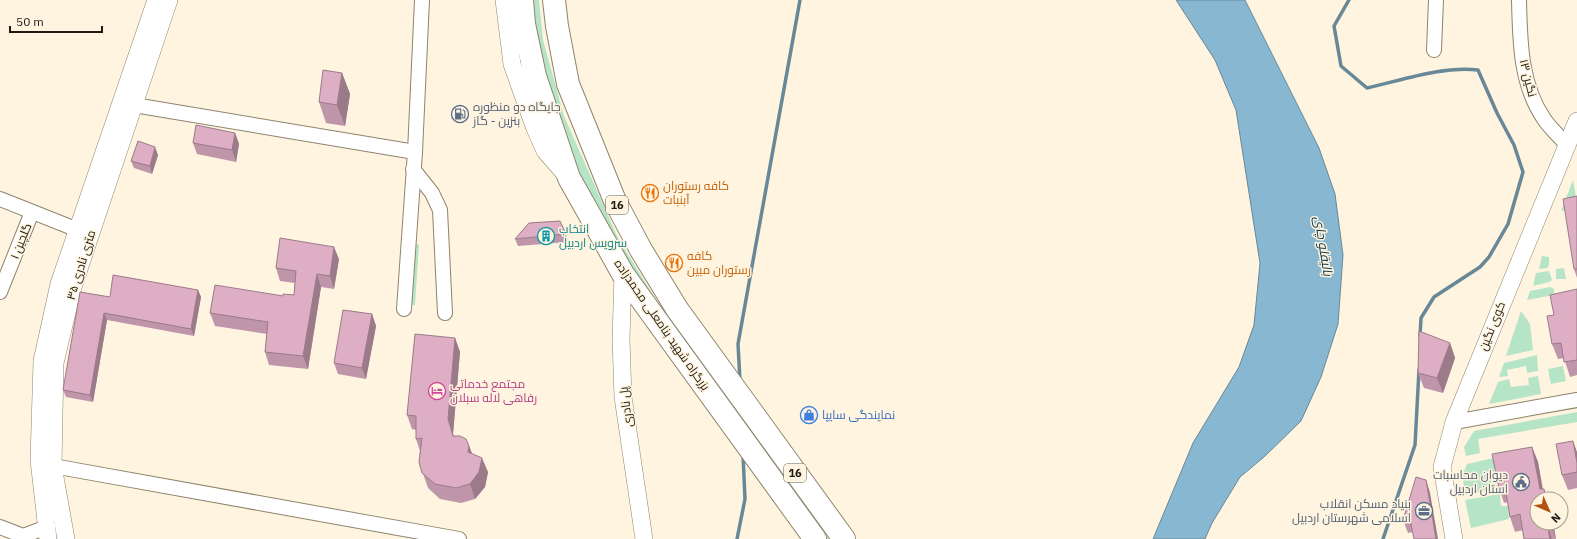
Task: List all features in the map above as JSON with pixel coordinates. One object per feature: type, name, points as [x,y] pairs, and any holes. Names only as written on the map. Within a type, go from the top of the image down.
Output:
[{"type":"highway","name":"بزرگراه شهید بنامعلی محمدزاده","points":[[522,0],[524,24],[535,76],[569,178],[623,274],[815,539]]},
{"type":"highway","name":"بزرگراه شهید بنامعلی محمدزاده","points":[[554,0],[557,26],[568,84],[615,201],[641,250],[677,308],[844,539]]},
{"type":"street","name":"۳۵ متری نادری","points":[[48,533],[39,460],[42,361],[59,284],[156,0]]},
{"type":"street","name":"۳۵ متری نادری","points":[[66,539],[53,466],[57,355],[73,287],[169,0]]},
{"type":"street","points":[[404,309],[415,152],[422,0]]},
{"type":"street","points":[[504,0],[512,64],[534,126],[545,151],[569,178]]},
{"type":"street","points":[[1434,50],[1436,0]]},
{"type":"street","name":"نگین ۱۳","points":[[1519,0],[1520,44],[1526,80],[1544,120],[1566,144]]},
{"type":"street","points":[[134,105],[415,152]]},
{"type":"street","name":"کوی نگین","points":[[1454,539],[1442,467],[1454,422],[1566,144],[1577,121]]},
{"type":"street","points":[[413,169],[432,193],[440,210],[445,312]]},
{"type":"street","points":[[0,199],[78,230]]},
{"type":"street","name":"گلچین ۱","points":[[0,292],[32,212]]},
{"type":"street","name":"پل نادری","points":[[623,274],[621,339],[623,397],[644,539]]},
{"type":"street","points":[[1454,422],[1577,400]]},
{"type":"street","points":[[53,466],[459,539]]},
{"type":"street","points":[[0,528],[22,538],[48,533]]},
{"type":"green space","points":[[530,0],[539,0],[543,40],[564,116],[618,238],[663,311],[829,539],[821,539],[635,278],[573,164],[546,87]]},
{"type":"green space","points":[[1573,180],[1577,203],[1576,208],[1561,211]]},
{"type":"green space","points":[[415,245],[419,245],[415,305],[411,305]]},
{"type":"green space","points":[[1542,256],[1549,257],[1549,265],[1547,268],[1539,269]]},
{"type":"green space","points":[[1564,268],[1566,279],[1556,279],[1556,269]]},
{"type":"green space","points":[[1549,271],[1552,280],[1533,286],[1536,273]]},
{"type":"green space","points":[[1550,287],[1554,289],[1554,295],[1527,300],[1530,291]]},
{"type":"green space","points":[[1521,311],[1530,324],[1533,350],[1506,356]]},
{"type":"green space","points":[[1537,355],[1538,371],[1527,373],[1526,366],[1507,370],[1508,376],[1499,377],[1504,363]]},
{"type":"green space","points":[[1563,366],[1566,381],[1551,384],[1548,369]]},
{"type":"green space","points":[[1538,376],[1541,394],[1489,404],[1498,382],[1509,379],[1511,387],[1529,385],[1528,378]]},
{"type":"green space","points":[[1577,412],[1577,422],[1478,439],[1480,453],[1466,456],[1464,447],[1474,431]]},
{"type":"green space","points":[[1503,456],[1504,466],[1494,469],[1497,488],[1466,495],[1462,476],[1467,464]]},
{"type":"green space","points":[[1500,494],[1501,506],[1508,506],[1509,519],[1471,528],[1465,500]]},
{"type":"water","name":"بالیقلو چای","points":[[1176,0],[1245,0],[1319,148],[1335,194],[1343,255],[1338,324],[1321,377],[1301,421],[1264,457],[1240,477],[1212,523],[1205,539],[1153,539],[1193,443],[1239,367],[1254,325],[1260,263],[1236,110],[1215,60]]},
{"type":"building","points":[[323,70],[342,73],[337,105],[319,102]]},
{"type":"building","points":[[196,125],[235,133],[232,150],[193,143]]},
{"type":"building","points":[[138,141],[155,147],[150,166],[131,161]]},
{"type":"building","points":[[1577,196],[1577,269],[1574,269],[1563,199]]},
{"type":"building","points":[[560,221],[566,234],[515,239],[529,223]]},
{"type":"building","points":[[280,238],[334,247],[330,276],[317,274],[303,356],[265,352],[268,322],[210,313],[215,285],[283,296],[283,294],[294,295],[296,271],[276,268]]},
{"type":"building","points":[[113,275],[198,290],[191,329],[104,313],[90,395],[63,390],[80,292],[110,297]]},
{"type":"building","points":[[1577,289],[1577,360],[1564,362],[1561,343],[1552,344],[1547,316],[1554,315],[1550,295]]},
{"type":"building","points":[[343,310],[372,314],[362,368],[334,363]]},
{"type":"building","points":[[1419,331],[1450,343],[1437,378],[1418,373]]},
{"type":"building","name":"مجتمع خدماتی رفاهی لاله سبلان","points":[[415,334],[455,338],[448,419],[453,436],[460,436],[466,439],[469,446],[468,452],[482,458],[479,472],[470,484],[456,488],[435,484],[422,473],[419,462],[422,438],[416,439],[416,416],[407,415]]},
{"type":"building","points":[[1573,441],[1577,472],[1562,475],[1556,444]]},
{"type":"building","points":[[1532,447],[1540,489],[1544,489],[1544,491],[1529,491],[1529,531],[1548,531],[1550,539],[1524,539],[1520,514],[1510,517],[1505,487],[1499,488],[1492,454]]},
{"type":"building","points":[[1416,477],[1426,480],[1436,539],[1414,539],[1410,519],[1403,520]]},
{"type":"waterway","points":[[740,381],[738,344],[800,0]]},
{"type":"waterway","points":[[1349,0],[1334,26],[1341,66],[1367,88],[1436,72],[1464,69],[1478,70],[1497,113],[1514,145],[1523,172],[1508,224],[1489,257],[1480,267],[1434,297],[1421,318],[1420,336]]},
{"type":"waterway","points":[[1383,539],[1415,445],[1419,370]]},
{"type":"waterway","points":[[737,539],[745,499],[743,455]]},
{"type":"place","name":"جایگاه دو منظوره بنزین - گاز","points":[[460,114]]},
{"type":"place","name":"کافه رستوران آبنبات","points":[[650,193]]},
{"type":"place","name":"انتخاب سرویس اردبیل","points":[[546,236]]},
{"type":"place","name":"کافه رستوران مبین","points":[[674,263]]},
{"type":"place","name":"مجتمع خدماتی رفاهی لاله سبلان","points":[[437,391]]},
{"type":"place","name":"نمایندگی سایپا","points":[[809,415]]},
{"type":"place","name":"دیوان محاسبات استان اردبیل","points":[[1521,482]]},
{"type":"place","name":"بنیاد مسکن انقلاب اسلامی شهرستان اردبیل","points":[[1424,511]]}]
